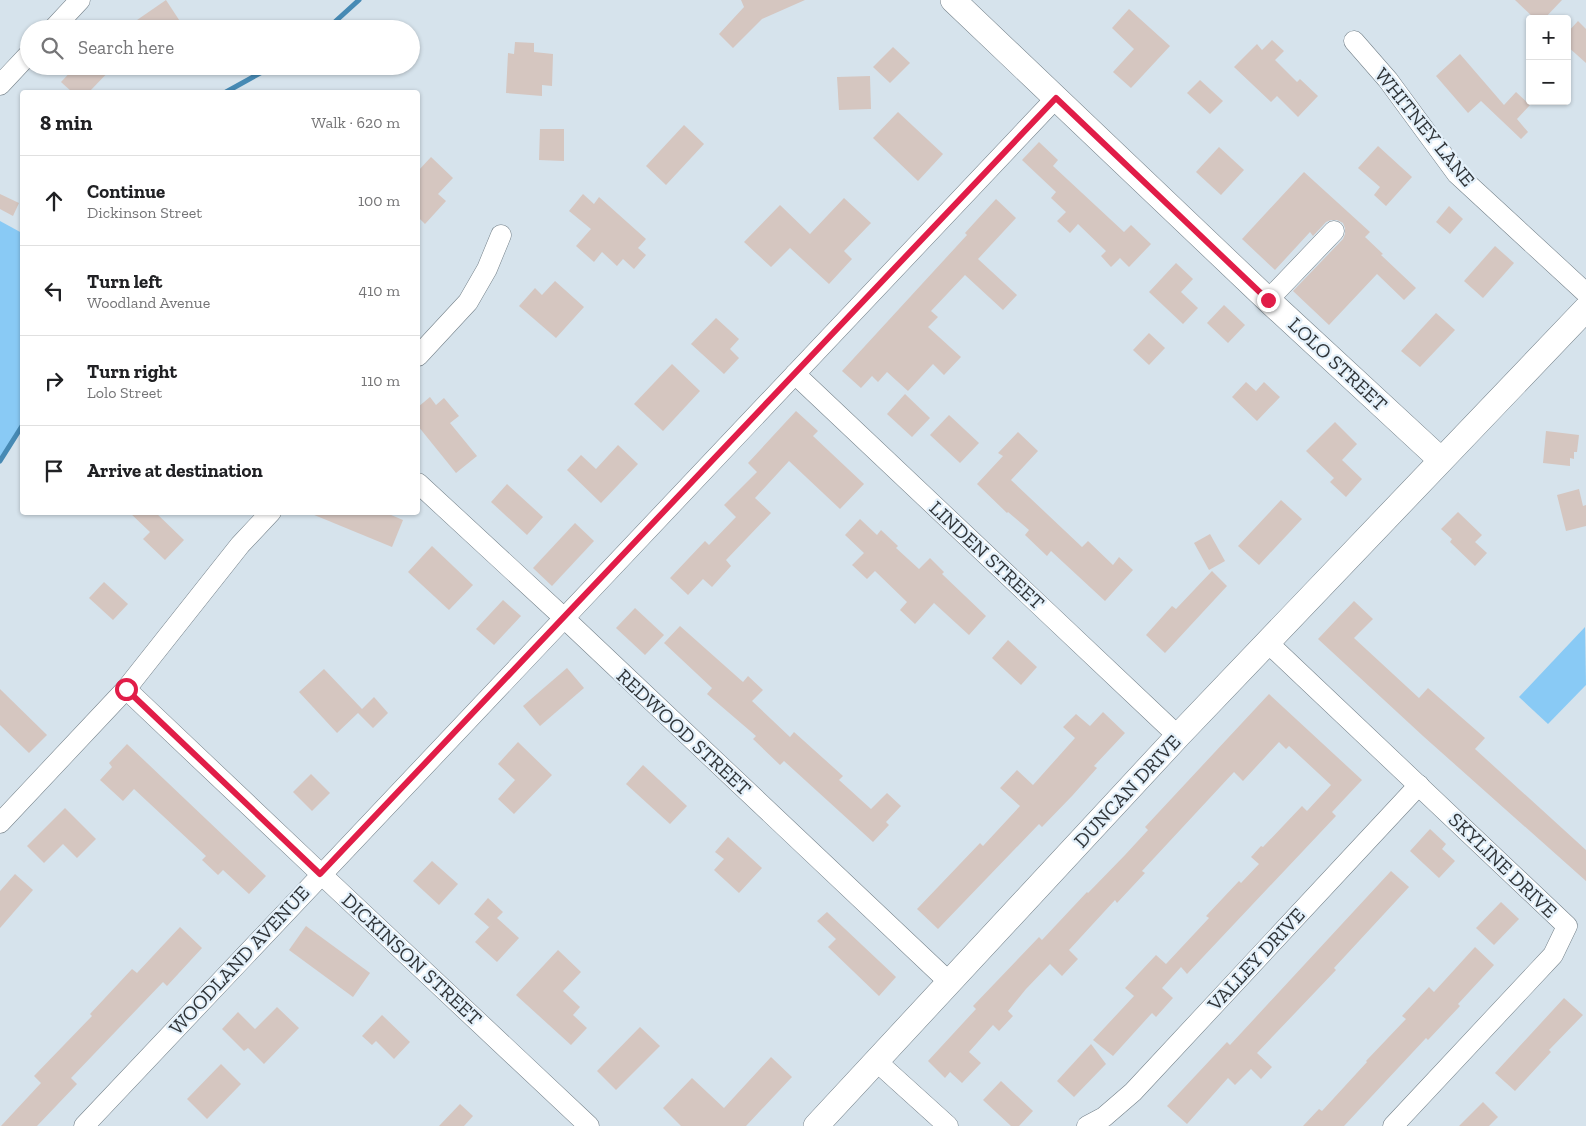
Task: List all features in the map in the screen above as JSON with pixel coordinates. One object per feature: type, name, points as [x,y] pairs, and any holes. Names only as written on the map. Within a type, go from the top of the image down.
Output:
[{"type":"street","points":[[61,20],[80,0]]},
{"type":"street","name":"LOLO STREET","points":[[953,0],[1268,300],[1441,460]]},
{"type":"street","name":"WHITNEY LANE","points":[[1354,41],[1388,80],[1457,174],[1586,293]]},
{"type":"street","points":[[0,85],[20,64]]},
{"type":"street","name":"WOODLAND AVENUE","points":[[84,1126],[563,617],[1056,98]]},
{"type":"street","points":[[1268,300],[1334,231]]},
{"type":"street","points":[[420,354],[468,302],[488,269],[502,234]]},
{"type":"street","name":"DUNCAN DRIVE","points":[[816,1126],[1178,736],[1586,309]]},
{"type":"street","name":"LINDEN STREET","points":[[795,374],[1178,736]]},
{"type":"street","name":"REDWOOD STREET","points":[[420,485],[950,982]]},
{"type":"street","points":[[0,823],[126,689],[240,545],[268,515]]},
{"type":"street","name":"SKYLINE DRIVE","points":[[1267,642],[1567,926],[1553,955],[1393,1126]]},
{"type":"street","name":"DICKINSON STREET","points":[[126,689],[589,1126]]},
{"type":"street","name":"VALLEY DRIVE","points":[[1087,1126],[1104,1117],[1133,1092],[1419,784]]},
{"type":"street","points":[[876,1060],[948,1126]]},
{"type":"shaded area","points":[[0,221],[20,232],[20,429],[0,461]]},
{"type":"shaded area","points":[[1585,627],[1586,685],[1548,724],[1519,697]]},
{"type":"building","points":[[166,0],[179,20],[137,20]]},
{"type":"building","points":[[741,0],[805,0],[762,19],[733,48],[719,34],[744,7]]},
{"type":"building","points":[[1515,0],[1562,0],[1548,15],[1531,15]]},
{"type":"building","points":[[1129,9],[1170,46],[1131,88],[1113,72],[1134,49],[1112,28]]},
{"type":"building","points":[[1578,21],[1586,29],[1586,63],[1571,50],[1571,29]]},
{"type":"building","points":[[1272,40],[1284,51],[1275,60],[1297,82],[1300,79],[1318,96],[1298,117],[1277,96],[1271,102],[1234,67],[1257,44],[1262,50]]},
{"type":"building","points":[[515,42],[534,43],[534,52],[553,54],[552,86],[542,85],[542,96],[506,93],[508,53],[514,54]]},
{"type":"building","points":[[893,47],[910,63],[890,83],[873,67]]},
{"type":"building","points":[[1460,54],[1504,105],[1516,92],[1526,101],[1526,105],[1530,105],[1517,119],[1528,132],[1521,139],[1481,101],[1468,113],[1436,76]]},
{"type":"building","points":[[68,75],[105,75],[91,90],[70,90],[61,82]]},
{"type":"building","points":[[870,76],[871,109],[839,110],[837,77]]},
{"type":"building","points":[[1200,80],[1223,101],[1210,114],[1187,93]]},
{"type":"building","points":[[898,112],[943,154],[918,181],[873,138]]},
{"type":"building","points":[[684,125],[704,144],[666,185],[646,166]]},
{"type":"building","points":[[540,129],[564,129],[564,161],[539,160]]},
{"type":"building","points":[[1039,142],[1058,160],[1053,166],[1124,232],[1131,225],[1151,244],[1129,267],[1120,258],[1111,267],[1101,256],[1106,251],[1078,224],[1070,233],[1057,221],[1066,212],[1051,198],[1056,192],[1022,160]]},
{"type":"building","points":[[1378,146],[1412,177],[1386,206],[1374,195],[1380,187],[1358,168]]},
{"type":"building","points":[[1219,147],[1244,170],[1221,195],[1196,172]]},
{"type":"building","points":[[431,157],[453,178],[438,194],[446,201],[425,224],[420,219],[420,169]]},
{"type":"building","points":[[1304,172],[1370,232],[1365,237],[1416,288],[1404,300],[1377,274],[1329,325],[1293,291],[1343,239],[1345,228],[1343,223],[1337,220],[1326,222],[1313,236],[1310,232],[1275,270],[1242,239]]},
{"type":"building","points":[[0,194],[19,203],[13,216],[0,209]]},
{"type":"building","points":[[583,194],[594,204],[599,197],[646,239],[638,248],[646,255],[634,269],[623,259],[617,266],[602,252],[594,262],[576,246],[591,229],[569,211]]},
{"type":"building","points":[[844,198],[871,223],[844,251],[852,259],[829,284],[790,248],[771,267],[744,242],[780,205],[810,234]]},
{"type":"building","points":[[996,199],[1016,218],[978,259],[1017,295],[1003,310],[965,275],[931,311],[938,317],[928,327],[961,357],[944,375],[933,364],[908,391],[887,372],[878,382],[872,376],[861,388],[842,371],[967,235],[965,233]]},
{"type":"building","points":[[1449,206],[1463,219],[1450,234],[1436,222]]},
{"type":"building","points":[[1495,246],[1514,263],[1483,298],[1464,281]]},
{"type":"building","points":[[1176,263],[1193,279],[1181,292],[1198,308],[1183,324],[1149,292]]},
{"type":"building","points":[[555,281],[584,307],[556,338],[519,306],[535,288],[542,295]]},
{"type":"building","points":[[1224,305],[1245,325],[1228,343],[1207,323]]},
{"type":"building","points":[[1436,313],[1455,330],[1420,367],[1401,351]]},
{"type":"building","points":[[716,318],[739,339],[730,349],[739,358],[724,374],[691,344]]},
{"type":"building","points":[[1149,333],[1165,348],[1149,365],[1133,350]]},
{"type":"building","points":[[672,364],[700,391],[663,431],[634,404]]},
{"type":"building","points":[[1246,382],[1256,391],[1264,382],[1280,397],[1257,421],[1232,397]]},
{"type":"building","points":[[905,394],[930,418],[912,437],[887,414]]},
{"type":"building","points":[[430,397],[436,405],[444,398],[459,416],[450,423],[477,456],[456,473],[420,428],[420,405]]},
{"type":"building","points":[[796,411],[818,431],[813,436],[864,484],[840,509],[789,461],[755,498],[771,513],[726,560],[731,566],[712,587],[703,579],[688,595],[670,578],[705,541],[709,545],[736,517],[724,505],[757,472],[748,463]]},
{"type":"building","points":[[949,415],[979,443],[960,463],[930,435]]},
{"type":"building","points":[[1335,422],[1357,444],[1342,460],[1362,479],[1346,497],[1330,482],[1334,478],[1306,451]]},
{"type":"building","points":[[1546,431],[1579,435],[1577,452],[1574,452],[1574,459],[1570,458],[1570,466],[1543,463]]},
{"type":"building","points":[[1018,432],[1038,451],[1011,480],[1082,547],[1088,541],[1113,565],[1119,557],[1133,570],[1105,601],[1051,551],[1047,556],[1025,535],[1029,530],[1007,513],[977,484],[1003,456],[998,453]]},
{"type":"building","points":[[618,445],[638,464],[601,503],[567,470],[581,455],[596,469]]},
{"type":"building","points":[[507,484],[543,517],[527,535],[491,502]]},
{"type":"building","points":[[1579,489],[1583,506],[1586,505],[1586,526],[1566,531],[1557,495]]},
{"type":"building","points":[[1281,500],[1302,519],[1259,565],[1238,546]]},
{"type":"building","points":[[1458,512],[1482,535],[1475,542],[1487,553],[1475,566],[1450,542],[1452,539],[1441,529]]},
{"type":"building","points":[[132,515],[158,515],[184,540],[165,560],[143,539],[150,532]]},
{"type":"building","points":[[314,515],[391,515],[403,520],[392,547]]},
{"type":"building","points":[[860,519],[877,535],[881,530],[898,546],[896,548],[919,569],[930,558],[944,572],[942,574],[986,616],[969,635],[934,603],[915,624],[900,610],[907,602],[875,571],[867,579],[852,565],[864,553],[845,535]]},
{"type":"building","points":[[575,523],[594,541],[552,586],[533,568]]},
{"type":"building","points":[[1210,534],[1225,561],[1209,570],[1194,543]]},
{"type":"building","points":[[432,546],[473,585],[449,610],[408,572]]},
{"type":"building","points":[[1212,571],[1227,586],[1165,653],[1146,635],[1172,606],[1176,609]]},
{"type":"building","points":[[104,582],[128,604],[113,620],[89,598]]},
{"type":"building","points":[[503,600],[521,616],[494,645],[476,629]]},
{"type":"building","points":[[1354,601],[1373,619],[1354,638],[1419,698],[1428,688],[1485,738],[1475,749],[1586,850],[1586,881],[1423,736],[1318,639]]},
{"type":"building","points":[[635,608],[664,635],[645,655],[616,628]]},
{"type":"building","points":[[680,626],[743,682],[748,676],[763,690],[752,701],[790,737],[794,732],[843,776],[839,780],[871,809],[887,793],[901,806],[886,822],[889,825],[873,842],[784,761],[780,765],[753,739],[756,736],[707,694],[712,688],[664,643]]},
{"type":"building","points":[[1008,640],[1037,667],[1021,685],[992,658]]},
{"type":"building","points":[[567,668],[584,688],[540,726],[523,706]]},
{"type":"building","points":[[324,669],[362,709],[374,697],[388,713],[373,728],[358,713],[337,733],[299,692]]},
{"type":"building","points":[[0,689],[47,735],[29,753],[0,725]]},
{"type":"building","points":[[1269,694],[1362,780],[1332,812],[1336,816],[1187,974],[1181,967],[1162,988],[1173,998],[1156,1017],[1152,1013],[1113,1056],[1093,1040],[1134,996],[1125,988],[1156,955],[1166,964],[1209,918],[1206,916],[1239,881],[1241,883],[1259,864],[1251,857],[1261,846],[1263,847],[1302,806],[1307,811],[1331,785],[1289,746],[1286,749],[1279,742],[1243,781],[1234,772],[1142,871],[1145,873],[1117,903],[1115,900],[1069,950],[1078,959],[1062,976],[1050,964],[1008,1011],[1013,1016],[999,1031],[993,1025],[969,1052],[981,1063],[962,1083],[950,1072],[945,1078],[928,1061],[976,1009],[973,1006],[1039,937],[1042,940],[1125,855],[1148,830],[1145,827]]},
{"type":"building","points":[[1103,712],[1125,733],[1094,766],[1097,768],[1072,796],[1042,827],[1039,824],[938,929],[917,909],[980,843],[983,846],[1020,806],[1000,788],[1017,770],[1033,785],[1075,738],[1063,727],[1076,714],[1090,726]]},
{"type":"building","points":[[518,742],[552,775],[514,814],[498,799],[515,780],[498,764]]},
{"type":"building","points":[[127,744],[266,876],[249,894],[223,870],[218,875],[202,860],[206,856],[134,789],[123,801],[100,780],[112,767],[109,763]]},
{"type":"building","points":[[643,765],[687,806],[670,824],[626,784]]},
{"type":"building","points":[[311,774],[330,793],[312,811],[293,792]]},
{"type":"building","points":[[65,808],[96,839],[77,858],[63,844],[44,863],[27,846]]},
{"type":"building","points":[[1430,829],[1446,844],[1442,849],[1455,861],[1439,878],[1410,851]]},
{"type":"building","points":[[728,837],[762,868],[739,893],[714,870],[724,859],[715,852]]},
{"type":"building","points":[[432,861],[458,884],[439,905],[413,881]]},
{"type":"building","points":[[1391,871],[1409,887],[1334,968],[1336,970],[1257,1053],[1272,1067],[1261,1079],[1251,1069],[1235,1085],[1228,1078],[1187,1124],[1167,1106],[1227,1042],[1230,1045]]},
{"type":"building","points":[[15,874],[33,890],[0,928],[0,891]]},
{"type":"building","points":[[488,898],[503,912],[497,918],[519,938],[497,962],[475,942],[492,924],[489,927],[474,914]]},
{"type":"building","points":[[1501,902],[1519,919],[1494,945],[1476,928]]},
{"type":"building","points":[[827,912],[896,977],[879,996],[828,947],[836,939],[817,921]]},
{"type":"building","points":[[306,926],[370,973],[353,997],[289,950]]},
{"type":"building","points":[[180,927],[202,948],[167,986],[163,982],[71,1078],[77,1084],[37,1126],[1,1126],[41,1083],[34,1076],[92,1016],[90,1014],[132,969],[137,973]]},
{"type":"building","points":[[1475,947],[1494,965],[1458,1004],[1460,1006],[1428,1040],[1426,1038],[1344,1126],[1303,1126],[1319,1109],[1322,1111],[1406,1019],[1402,1016],[1429,987],[1434,992]]},
{"type":"building","points":[[558,950],[581,972],[563,991],[580,1007],[573,1015],[587,1028],[571,1045],[516,995]]},
{"type":"building","points":[[1564,998],[1583,1015],[1549,1050],[1551,1052],[1515,1091],[1495,1073]]},
{"type":"building","points":[[277,1007],[299,1028],[264,1064],[248,1048],[244,1051],[222,1029],[238,1012],[255,1029]]},
{"type":"building","points":[[382,1015],[410,1042],[394,1059],[376,1041],[372,1045],[362,1036]]},
{"type":"building","points":[[640,1027],[660,1046],[616,1090],[597,1071]]},
{"type":"building","points":[[1091,1044],[1106,1064],[1074,1097],[1057,1081]]},
{"type":"building","points":[[771,1057],[792,1077],[746,1126],[681,1126],[663,1108],[692,1078],[724,1108]]},
{"type":"building","points":[[221,1064],[241,1084],[207,1119],[187,1099]]},
{"type":"building","points":[[1001,1081],[1033,1111],[1019,1126],[1011,1126],[983,1100]]},
{"type":"building","points":[[1483,1102],[1498,1117],[1489,1126],[1459,1126]]},
{"type":"building","points":[[460,1104],[473,1116],[464,1126],[439,1126]]},
{"type":"waterway","points":[[337,20],[359,0]]},
{"type":"waterway","points":[[230,90],[257,75]]},
{"type":"waterway","points":[[0,461],[20,429]]},
{"type":"route","points":[[126,689],[320,874],[1056,98],[1268,300]]}]
